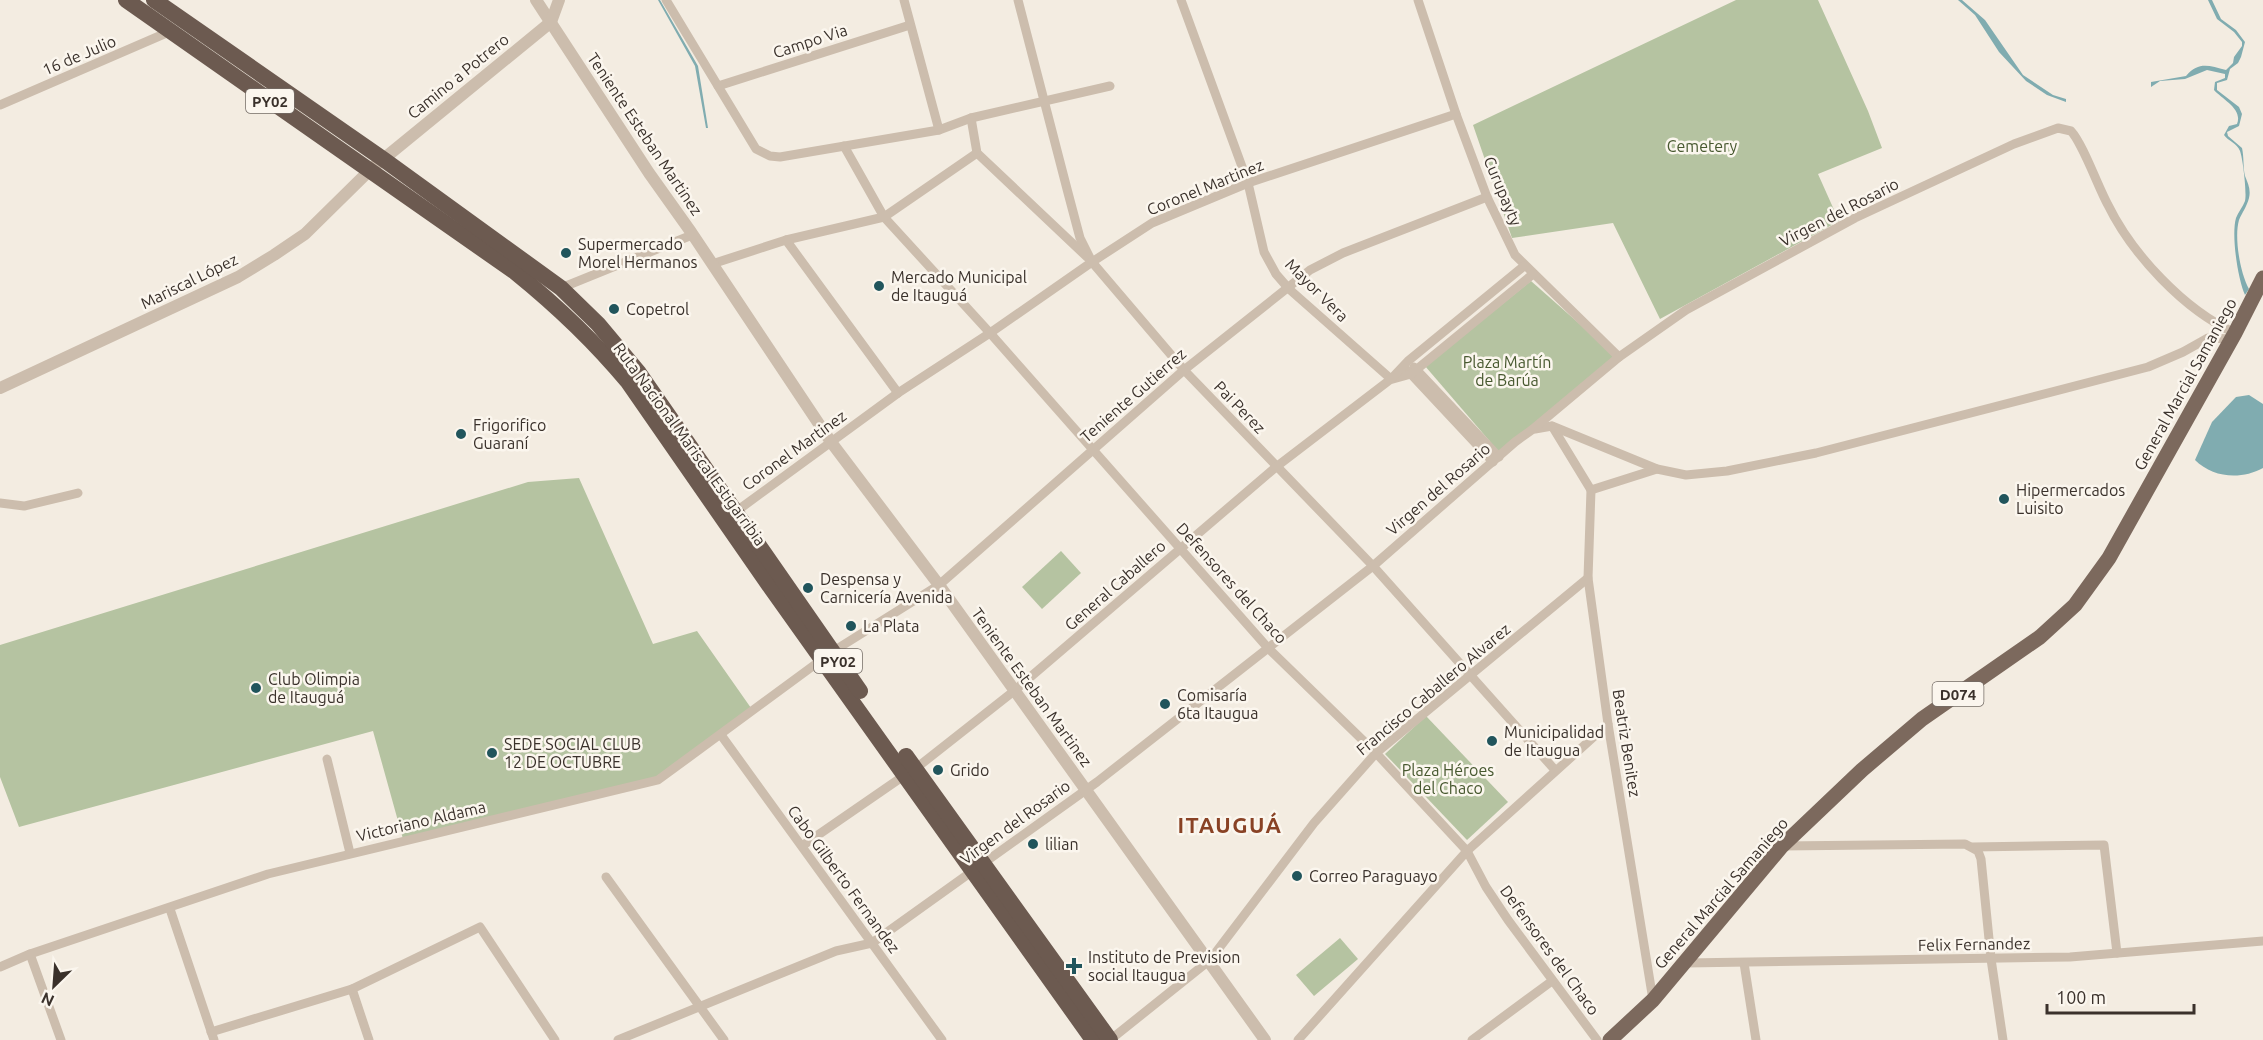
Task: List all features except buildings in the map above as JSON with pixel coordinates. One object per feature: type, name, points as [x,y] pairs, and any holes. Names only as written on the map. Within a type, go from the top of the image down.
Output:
[{"type":"highway","name":"Ruta Nacional Mariscal Estigarribia","points":[[126,0],[515,272],[551,301],[583,331],[628,382],[731,516]]},
{"type":"highway","name":"Ruta Nacional Mariscal Estigarribia","points":[[154,0],[383,158],[561,288],[598,324],[633,365],[731,516],[827,656],[979,867],[1110,1040]]},
{"type":"highway","name":"Ruta Nacional Mariscal Estigarribia","points":[[979,867],[1093,1040]]},
{"type":"main road","name":"General Marcial Samaniego","points":[[1610,1040],[1653,1000],[1686,963],[1782,846],[1862,770],[1915,726],[2040,637],[2074,605],[2109,558],[2261,282]]},
{"type":"street","name":"Teniente Esteban Martinez","points":[[536,0],[648,173],[831,442],[939,585],[1210,960],[1265,1040]]},
{"type":"street","points":[[551,22],[559,0]]},
{"type":"street","points":[[666,0],[756,149],[780,157],[939,130],[971,118],[1110,87]]},
{"type":"street","points":[[904,0],[939,130]]},
{"type":"street","name":"Pai Perez","points":[[1018,0],[1080,238],[1092,262],[1184,370],[1373,566],[1555,770]]},
{"type":"street","name":"Mayor Vera","points":[[1181,0],[1248,183],[1264,252],[1276,274],[1390,379]]},
{"type":"street","name":"Curupayty","points":[[1418,0],[1456,114],[1487,197],[1515,255],[1619,357]]},
{"type":"street","name":"Camino a Potrero","points":[[370,170],[551,22]]},
{"type":"street","name":"Campo Via","points":[[718,87],[910,25]]},
{"type":"street","name":"16 de Julio","points":[[0,105],[171,31]]},
{"type":"street","name":"Coronel Martinez","points":[[731,516],[898,393],[1152,223],[1248,183],[1456,114]]},
{"type":"street","points":[[971,118],[977,153],[1092,262]]},
{"type":"street","name":"Virgen del Rosario","points":[[618,1040],[836,951],[872,943],[1085,790],[1268,648],[1373,566],[1515,442],[1619,357],[1686,310],[1855,218],[2014,144],[2058,128],[2067,129],[2073,134],[2108,207],[2142,258],[2202,314],[2233,336]]},
{"type":"street","name":"Defensores del Chaco","points":[[844,146],[884,217],[990,333],[1268,648],[1376,753],[1467,851],[1486,887],[1597,1040]]},
{"type":"street","points":[[712,264],[786,240],[884,217],[977,153]]},
{"type":"street","name":"Mariscal López","points":[[0,388],[238,277],[305,234],[370,170]]},
{"type":"street","name":"Teniente Gutierrez","points":[[827,656],[939,585],[1184,370],[1310,270],[1343,253],[1487,197]]},
{"type":"street","points":[[561,288],[692,235]]},
{"type":"street","points":[[786,240],[898,393]]},
{"type":"street","name":"General Caballero","points":[[802,846],[910,772],[1014,691],[1276,467],[1390,379],[1406,363],[1524,266]]},
{"type":"street","name":"General Caballero","points":[[1390,379],[1414,372],[1533,274]]},
{"type":"street","points":[[1533,429],[1552,426],[1657,469],[1686,475],[1727,471],[1816,453],[2148,367],[2208,338],[2233,336]]},
{"type":"street","points":[[1406,363],[1496,459]]},
{"type":"street","points":[[1552,426],[1591,490],[1657,469]]},
{"type":"street","name":"Beatriz Benitez","points":[[1591,490],[1588,578],[1608,724],[1653,1000]]},
{"type":"street","points":[[0,503],[24,506],[78,493]]},
{"type":"street","name":"Francisco Caballero Alvarez","points":[[1110,1040],[1210,960],[1314,824],[1376,753],[1588,578]]},
{"type":"street","name":"Victoriano Aldama","points":[[0,967],[30,954],[170,909],[268,874],[658,780],[827,656]]},
{"type":"street","points":[[1298,1040],[1467,851],[1608,724]]},
{"type":"street","name":"Cabo Gilberto Fernandez","points":[[721,735],[942,1040]]},
{"type":"street","points":[[327,759],[350,854]]},
{"type":"street","points":[[1782,846],[1965,844],[1975,849],[2104,845],[2117,953]]},
{"type":"street","points":[[1975,849],[1981,859],[1991,959],[2003,1040]]},
{"type":"street","points":[[606,878],[724,1040]]},
{"type":"street","points":[[170,909],[212,1036],[352,989],[480,927],[555,1040]]},
{"type":"street","name":"Felix Fernandez","points":[[1686,963],[2070,957],[2263,941]]},
{"type":"street","points":[[30,954],[61,1040]]},
{"type":"street","points":[[1744,963],[1756,1040]]},
{"type":"street","points":[[1472,1040],[1552,981]]},
{"type":"street","points":[[352,989],[369,1040]]},
{"type":"green space","name":"Cemetery","points":[[1736,0],[1818,0],[1868,111],[1882,148],[1818,174],[1839,221],[1660,319],[1613,223],[1512,238],[1473,125]]},
{"type":"green space","name":"Plaza Martín de Barúa","points":[[1531,281],[1617,357],[1499,452],[1425,366]]},
{"type":"green space","name":"Club Olimpia de Itauguá","points":[[579,478],[653,644],[697,631],[751,708],[653,779],[403,839],[373,731],[19,827],[0,777],[0,645],[528,482]]},
{"type":"green space","points":[[1061,551],[1081,573],[1042,609],[1022,587]]},
{"type":"green space","name":"Plaza Héroes del Chaco","points":[[1426,716],[1508,802],[1467,840],[1385,754]]},
{"type":"green space","points":[[1340,938],[1358,959],[1314,996],[1296,975]]},
{"type":"water","points":[[658,0],[698,66],[708,128],[706,128],[695,66]]},
{"type":"water","points":[[1958,0],[1962,0],[1985,20],[2023,75],[2053,95],[2066,99],[2066,102],[2047,95],[2026,81],[1999,52],[1975,15]]},
{"type":"water","points":[[2208,0],[2212,0],[2221,19],[2236,30],[2245,42],[2238,63],[2230,69],[2227,80],[2217,83],[2217,90],[2239,107],[2242,114],[2239,126],[2227,132],[2228,136],[2242,148],[2244,173],[2250,195],[2239,220],[2237,236],[2241,265],[2249,289],[2245,295],[2238,269],[2234,235],[2236,218],[2245,201],[2243,168],[2239,148],[2224,135],[2229,126],[2237,124],[2238,119],[2235,109],[2214,90],[2215,82],[2225,78],[2225,74],[2207,70],[2185,79],[2160,81],[2151,87],[2151,82],[2186,76],[2200,66],[2226,70],[2233,63],[2242,42],[2234,32],[2217,19]]},
{"type":"water","points":[[2249,395],[2263,404],[2263,468],[2237,475],[2210,471],[2195,460],[2212,422],[2236,397]]},
{"type":"place","name":"Supermercado Morel Hermanos","points":[[566,253]]},
{"type":"place","name":"Mercado Municipal de Itauguá","points":[[879,286]]},
{"type":"place","name":"Copetrol","points":[[614,309]]},
{"type":"place","name":"Frigorifico Guaraní","points":[[461,434]]},
{"type":"place","name":"Hipermercados Luisito","points":[[2004,499]]},
{"type":"place","name":"Despensa y Carnicería Avenida","points":[[808,588]]},
{"type":"place","name":"La Plata","points":[[851,626]]},
{"type":"place","name":"Club Olimpia de Itauguá","points":[[256,688]]},
{"type":"place","name":"Comisaría 6ta Itaugua","points":[[1165,704]]},
{"type":"place","name":"Municipalidad de Itaugua","points":[[1492,741]]},
{"type":"place","name":"SEDE SOCIAL CLUB 12 DE OCTUBRE","points":[[492,753]]},
{"type":"place","name":"Grido","points":[[938,770]]},
{"type":"place","name":"lilian","points":[[1033,844]]},
{"type":"place","name":"Correo Paraguayo","points":[[1297,876]]},
{"type":"place","name":"Instituto de Prevision social Itaugua","points":[[1074,966]]},
{"type":"district","name":"ITAUGUÁ","points":[[1230,824]]}]
